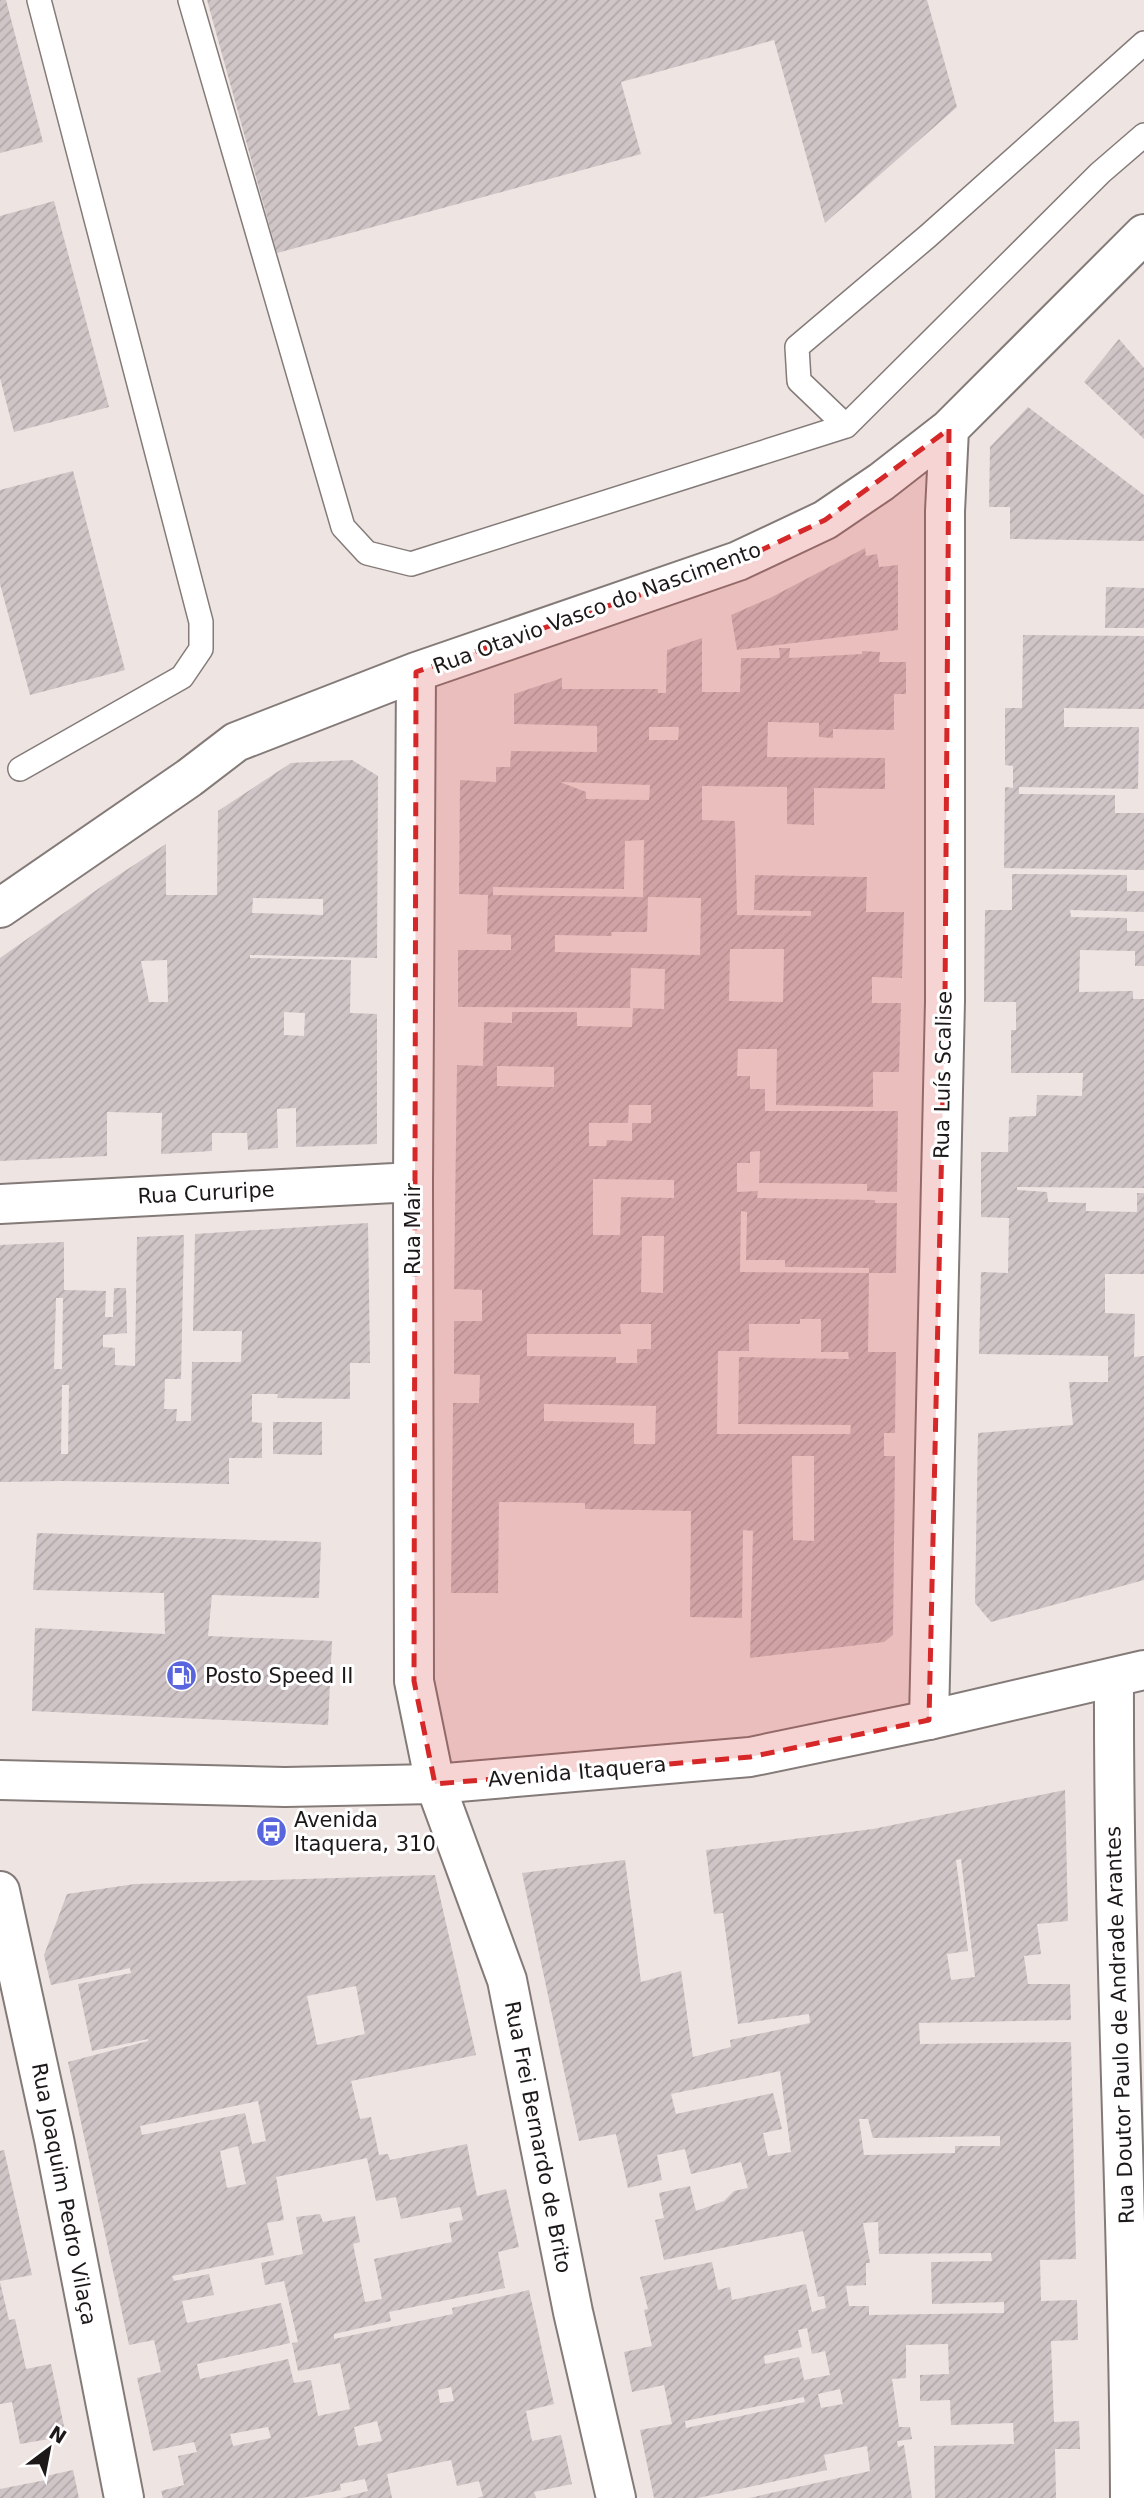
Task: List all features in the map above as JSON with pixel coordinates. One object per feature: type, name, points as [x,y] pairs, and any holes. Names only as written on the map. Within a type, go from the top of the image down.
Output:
[{"type":"street","name":"Rua Otavio Vasco do Nascimento","points":[[0,908],[189,778],[236,742],[416,672],[738,561],[825,520],[881,482],[949,429],[1144,234]]},
{"type":"street","name":"Rua Luís Scalise","points":[[929,1720],[945,1001],[945,511],[949,429]]},
{"type":"street","name":"Rua Mair","points":[[416,672],[414,1681],[435,1784]]},
{"type":"street","name":"Rua Cururipe","points":[[0,1204],[413,1182]]},
{"type":"street","name":"Avenida Itaquera","points":[[0,1780],[285,1787],[435,1784],[750,1757],[929,1720],[1129,1674]]},
{"type":"street","name":"Rua Doutor Paulo de Andrade Arantes","points":[[1129,1674],[1114,1799],[1130,2498]]},
{"type":"street","name":"Rua Frei Bernardo de Brito","points":[[435,1784],[507,1980],[573,2312],[616,2498]]},
{"type":"street","name":"Rua Joaquim Pedro Vilaça","points":[[0,1891],[54,2139],[124,2498]]},
{"type":"lane","points":[[20,769],[182,677],[201,649],[201,622],[39,0]]},
{"type":"lane","points":[[190,0],[343,527],[367,553],[411,564],[846,426],[1100,173],[1144,135]]},
{"type":"lane","points":[[846,426],[799,381],[797,347],[928,236],[1144,43]]},
{"type":"highlighted area","points":[[949,429],[945,1001],[929,1720],[750,1757],[435,1784],[414,1681],[416,672],[738,561],[825,520]]},
{"type":"building","points":[[0,0],[6,0],[43,142],[0,153]]},
{"type":"building","points":[[207,0],[927,0],[957,107],[825,223],[774,40],[621,82],[641,154],[277,253]]},
{"type":"building","points":[[54,201],[109,407],[14,432],[0,378],[0,216]]},
{"type":"building","points":[[1119,339],[1144,368],[1144,439],[1084,382]]},
{"type":"building","points":[[1028,407],[1144,495],[1144,541],[1010,539],[1010,507],[989,507],[990,447]]},
{"type":"building","points":[[73,471],[125,670],[30,695],[0,584],[0,490]]},
{"type":"building","points":[[865,548],[866,556],[877,554],[879,567],[898,565],[898,630],[737,650],[731,615],[770,598]]},
{"type":"building","points":[[1106,587],[1144,588],[1144,628],[1105,628]]},
{"type":"building","points":[[1023,635],[1144,636],[1144,709],[1064,708],[1064,727],[1139,727],[1138,789],[1019,787],[1019,794],[1115,795],[1115,813],[1144,813],[1144,870],[1004,868],[1005,787],[1013,788],[1013,766],[1005,765],[1005,708],[1022,708]]},
{"type":"building","points":[[702,638],[702,692],[740,692],[741,658],[780,658],[779,648],[790,648],[789,658],[862,654],[862,651],[880,652],[879,662],[906,662],[906,694],[894,694],[894,730],[833,729],[833,738],[819,737],[819,723],[768,722],[767,757],[885,758],[885,789],[814,788],[814,825],[787,824],[787,787],[702,786],[702,820],[735,821],[737,915],[811,916],[811,911],[754,910],[755,875],[867,877],[866,912],[904,912],[902,978],[872,977],[872,1003],[901,1003],[899,1072],[873,1072],[873,1107],[776,1105],[777,1049],[738,1049],[737,1076],[750,1076],[750,1089],[765,1089],[765,1111],[898,1111],[897,1192],[867,1191],[867,1184],[759,1183],[760,1151],[750,1152],[750,1163],[737,1163],[737,1192],[758,1191],[757,1198],[875,1200],[875,1203],[897,1203],[896,1273],[869,1273],[868,1352],[896,1352],[895,1433],[884,1433],[884,1456],[895,1456],[893,1635],[884,1642],[750,1658],[753,1531],[743,1530],[742,1618],[690,1617],[691,1511],[585,1509],[585,1503],[499,1502],[498,1593],[451,1593],[453,1403],[479,1403],[480,1375],[454,1374],[454,1321],[482,1321],[482,1290],[454,1289],[457,1065],[483,1066],[484,1022],[512,1023],[512,1012],[577,1012],[577,1026],[632,1027],[633,1008],[664,1009],[665,969],[631,968],[630,1008],[458,1007],[458,950],[511,950],[511,935],[487,934],[488,895],[459,894],[460,780],[496,782],[496,767],[510,767],[511,751],[597,752],[597,726],[514,724],[514,694],[562,678],[562,689],[658,689],[658,693],[666,693],[667,650]],"holes":[[[649,727],[679,727],[678,740],[649,740]],[[560,782],[650,785],[649,800],[586,799],[586,792]],[[644,840],[643,897],[493,895],[493,887],[624,889],[625,841]],[[648,897],[701,898],[700,955],[555,952],[555,935],[612,936],[611,932],[647,932]],[[730,949],[784,949],[783,1002],[729,1001]],[[497,1066],[554,1067],[554,1087],[497,1086]],[[629,1105],[651,1105],[651,1123],[632,1123],[632,1141],[607,1140],[606,1146],[589,1146],[589,1123],[628,1123]],[[593,1179],[674,1180],[674,1198],[621,1197],[620,1235],[593,1235]],[[741,1211],[747,1212],[746,1260],[785,1260],[785,1267],[869,1268],[869,1273],[740,1272]],[[642,1236],[664,1236],[663,1293],[641,1292]],[[800,1319],[821,1319],[821,1352],[848,1352],[849,1359],[739,1357],[738,1424],[851,1425],[850,1434],[717,1434],[718,1351],[749,1351],[749,1324],[800,1324]],[[620,1324],[651,1324],[651,1349],[637,1349],[637,1363],[616,1363],[616,1357],[527,1356],[527,1334],[621,1334]],[[544,1404],[656,1406],[655,1444],[634,1444],[634,1423],[544,1421]],[[792,1456],[814,1456],[814,1541],[793,1540]]]},
{"type":"building","points":[[352,760],[378,776],[377,958],[250,955],[250,958],[351,960],[350,1013],[377,1014],[377,1144],[296,1147],[296,1108],[277,1109],[278,1148],[248,1150],[247,1133],[212,1133],[212,1151],[161,1154],[162,1113],[107,1112],[107,1156],[0,1161],[0,958],[166,844],[166,895],[217,895],[218,811],[291,763]],"holes":[[[253,898],[323,899],[323,915],[252,913]],[[167,960],[168,1002],[149,1002],[141,961]],[[284,1012],[305,1013],[304,1036],[284,1035]]]},
{"type":"building","points":[[1012,874],[1127,875],[1127,891],[1144,891],[1144,912],[1070,910],[1071,917],[1127,918],[1127,931],[1144,931],[1144,966],[1135,966],[1135,951],[1080,950],[1079,992],[1133,991],[1133,999],[1144,999],[1144,1188],[1017,1187],[1017,1190],[1047,1192],[1048,1202],[1086,1203],[1086,1211],[1137,1212],[1137,1193],[1144,1193],[1144,1274],[1105,1274],[1105,1313],[1135,1314],[1134,1357],[1144,1356],[1144,1580],[991,1622],[975,1603],[978,1433],[1073,1425],[1069,1382],[1108,1382],[1108,1356],[979,1354],[981,1272],[1008,1273],[1009,1218],[981,1217],[981,1152],[1008,1152],[1009,1117],[1036,1116],[1037,1095],[1082,1096],[1083,1073],[1011,1073],[1011,1030],[1016,1030],[1016,1002],[984,1002],[985,910],[1012,910]]},
{"type":"building","points":[[368,1223],[370,1363],[350,1363],[350,1399],[277,1398],[278,1394],[252,1394],[252,1422],[262,1423],[262,1458],[229,1458],[229,1484],[0,1482],[0,1245],[64,1242],[64,1290],[106,1291],[105,1317],[113,1317],[114,1288],[126,1288],[127,1333],[103,1335],[103,1347],[115,1348],[115,1365],[135,1366],[137,1237],[184,1235],[181,1379],[165,1379],[164,1409],[177,1409],[176,1421],[191,1421],[192,1362],[241,1362],[242,1331],[193,1331],[195,1234]],"holes":[[[56,1298],[63,1298],[62,1369],[54,1369]],[[62,1385],[69,1385],[68,1454],[61,1454]]]},
{"type":"building","points":[[273,1422],[322,1422],[322,1455],[273,1454]]},
{"type":"building","name":"Posto Speed II","points":[[37,1533],[321,1542],[319,1598],[212,1595],[208,1636],[332,1641],[328,1725],[32,1711],[35,1628],[165,1634],[164,1593],[33,1590]]},
{"type":"building","points":[[1065,1790],[1068,1921],[1037,1924],[1041,1954],[1024,1956],[1028,1984],[1070,1984],[1071,2020],[919,2023],[920,2044],[1071,2042],[1076,2259],[1040,2260],[1041,2301],[1077,2300],[1078,2340],[1051,2341],[1054,2422],[1079,2421],[1080,2449],[1055,2449],[1056,2498],[935,2498],[934,2446],[1014,2444],[1013,2423],[951,2425],[950,2400],[920,2401],[920,2375],[949,2374],[948,2344],[906,2345],[906,2378],[892,2379],[899,2427],[910,2427],[912,2439],[897,2441],[898,2447],[904,2445],[912,2498],[749,2498],[870,2471],[867,2446],[824,2455],[827,2470],[698,2498],[654,2498],[640,2430],[672,2424],[664,2385],[632,2392],[624,2352],[652,2346],[644,2310],[648,2309],[640,2277],[712,2262],[718,2290],[730,2287],[732,2300],[806,2284],[812,2312],[826,2308],[824,2296],[818,2297],[803,2231],[664,2260],[655,2220],[664,2218],[659,2193],[690,2186],[696,2211],[724,2201],[734,2191],[748,2188],[741,2162],[691,2174],[685,2149],[657,2155],[662,2180],[628,2188],[616,2134],[579,2141],[522,1873],[625,1860],[641,1982],[681,1971],[693,2057],[731,2047],[730,2040],[810,2023],[809,2014],[738,2024],[723,1913],[714,1914],[706,1850],[873,1829]],"holes":[[[961,1859],[975,1977],[951,1980],[947,1954],[968,1951],[956,1860]],[[780,2071],[791,2152],[768,2156],[763,2133],[782,2129],[773,2093],[676,2114],[671,2094]],[[859,2119],[868,2119],[873,2138],[1000,2136],[1000,2146],[955,2146],[955,2153],[864,2155]],[[878,2222],[879,2254],[991,2253],[992,2261],[931,2262],[932,2304],[1004,2302],[1004,2313],[869,2315],[869,2306],[849,2306],[846,2286],[866,2285],[866,2263],[870,2263],[863,2223]],[[807,2328],[812,2354],[825,2351],[830,2375],[804,2380],[799,2357],[765,2364],[764,2356],[802,2347],[798,2330]],[[840,2389],[843,2404],[821,2408],[818,2394]],[[804,2397],[805,2402],[686,2428],[685,2421]]]},
{"type":"building","points":[[435,1875],[476,2055],[351,2081],[360,2119],[371,2117],[379,2155],[388,2154],[390,2160],[467,2144],[477,2196],[506,2189],[519,2247],[498,2252],[505,2288],[389,2312],[391,2321],[334,2334],[334,2339],[453,2314],[452,2308],[529,2290],[554,2404],[526,2411],[532,2441],[561,2435],[572,2484],[534,2492],[536,2498],[477,2498],[483,2496],[479,2481],[457,2486],[451,2460],[387,2474],[392,2498],[341,2498],[368,2491],[365,2479],[340,2484],[341,2490],[302,2498],[163,2498],[161,2491],[184,2485],[178,2456],[197,2452],[194,2442],[153,2451],[137,2378],[161,2372],[154,2340],[129,2345],[68,2062],[148,2039],[92,2051],[78,1984],[131,1973],[130,1968],[51,1985],[44,1955],[67,1894],[135,1884]],"holes":[[[356,1986],[365,2034],[317,2045],[307,1996]],[[258,2101],[266,2141],[252,2144],[245,2113],[142,2135],[140,2126]],[[238,2146],[246,2184],[227,2188],[220,2151]],[[367,2158],[376,2201],[396,2197],[401,2219],[460,2207],[463,2220],[449,2223],[452,2242],[374,2259],[382,2299],[365,2302],[353,2244],[360,2242],[355,2216],[323,2222],[320,2214],[296,2217],[303,2254],[261,2263],[265,2285],[284,2281],[298,2342],[292,2343],[298,2371],[340,2363],[350,2409],[318,2416],[311,2380],[294,2383],[288,2359],[200,2379],[197,2364],[290,2343],[281,2303],[187,2323],[182,2301],[214,2295],[209,2274],[174,2281],[172,2276],[274,2255],[267,2223],[284,2220],[276,2177]],[[451,2387],[454,2401],[440,2403],[438,2390]],[[377,2421],[382,2441],[358,2446],[354,2427]],[[268,2427],[271,2438],[233,2446],[230,2434]]]},
{"type":"building","points":[[4,2150],[32,2275],[0,2281],[0,2151]]},
{"type":"building","points":[[0,2282],[9,2320],[15,2319],[26,2369],[51,2364],[66,2436],[20,2444],[12,2402],[0,2404]]},
{"type":"building","points":[[73,2470],[79,2498],[0,2498],[0,2489],[46,2480],[46,2476]]},
{"type":"place","name":"Posto Speed II","points":[[182,1676]]},
{"type":"place","name":"Avenida Itaquera, 310","points":[[271,1832]]}]
